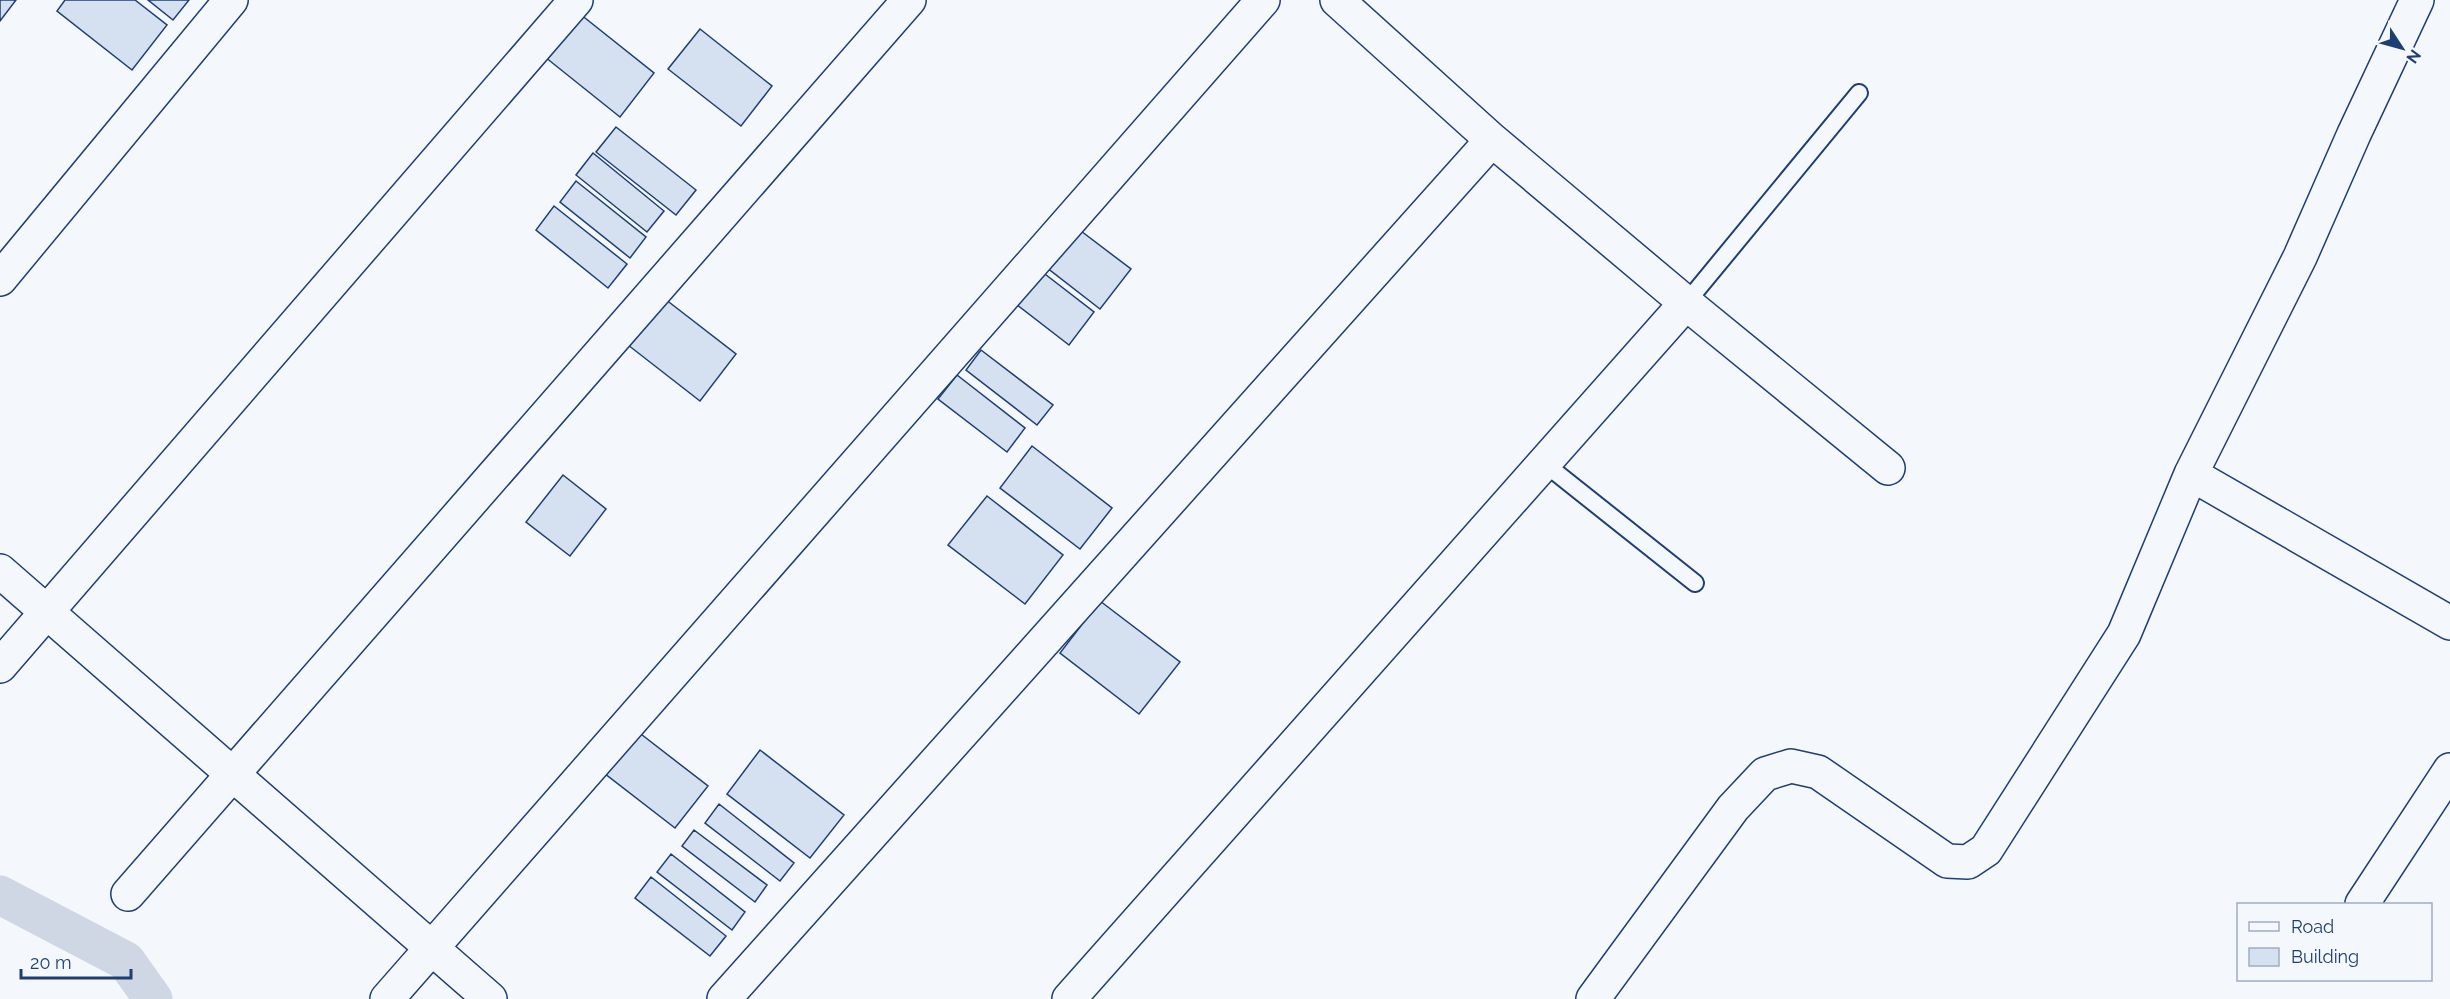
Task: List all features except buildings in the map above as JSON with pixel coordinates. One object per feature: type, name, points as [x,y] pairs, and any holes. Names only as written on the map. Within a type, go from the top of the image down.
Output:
[{"type":"street","points":[[0,279],[231,0]]},
{"type":"street","points":[[0,666],[576,0]]},
{"type":"street","points":[[128,894],[909,0]]},
{"type":"street","points":[[387,999],[430,947],[1263,0]]},
{"type":"street","points":[[1337,0],[1492,140],[1888,468]]},
{"type":"street","points":[[1593,999],[1732,807],[1765,774],[1791,766],[1818,772],[1947,861],[1968,862],[1986,850],[2124,634],[2191,474],[2300,257],[2354,134],[2417,0]]},
{"type":"street","points":[[724,999],[1492,140]]},
{"type":"street","points":[[1069,999],[1686,303]]},
{"type":"street","points":[[2191,474],[2450,623]]},
{"type":"street","points":[[0,571],[490,999]]},
{"type":"street","points":[[2363,903],[2450,770]]},
{"type":"lane","points":[[1686,303],[1859,93]]},
{"type":"lane","points":[[1544,463],[1695,583]]},
{"type":"waterway","points":[[0,895],[126,961],[153,999]]}]
